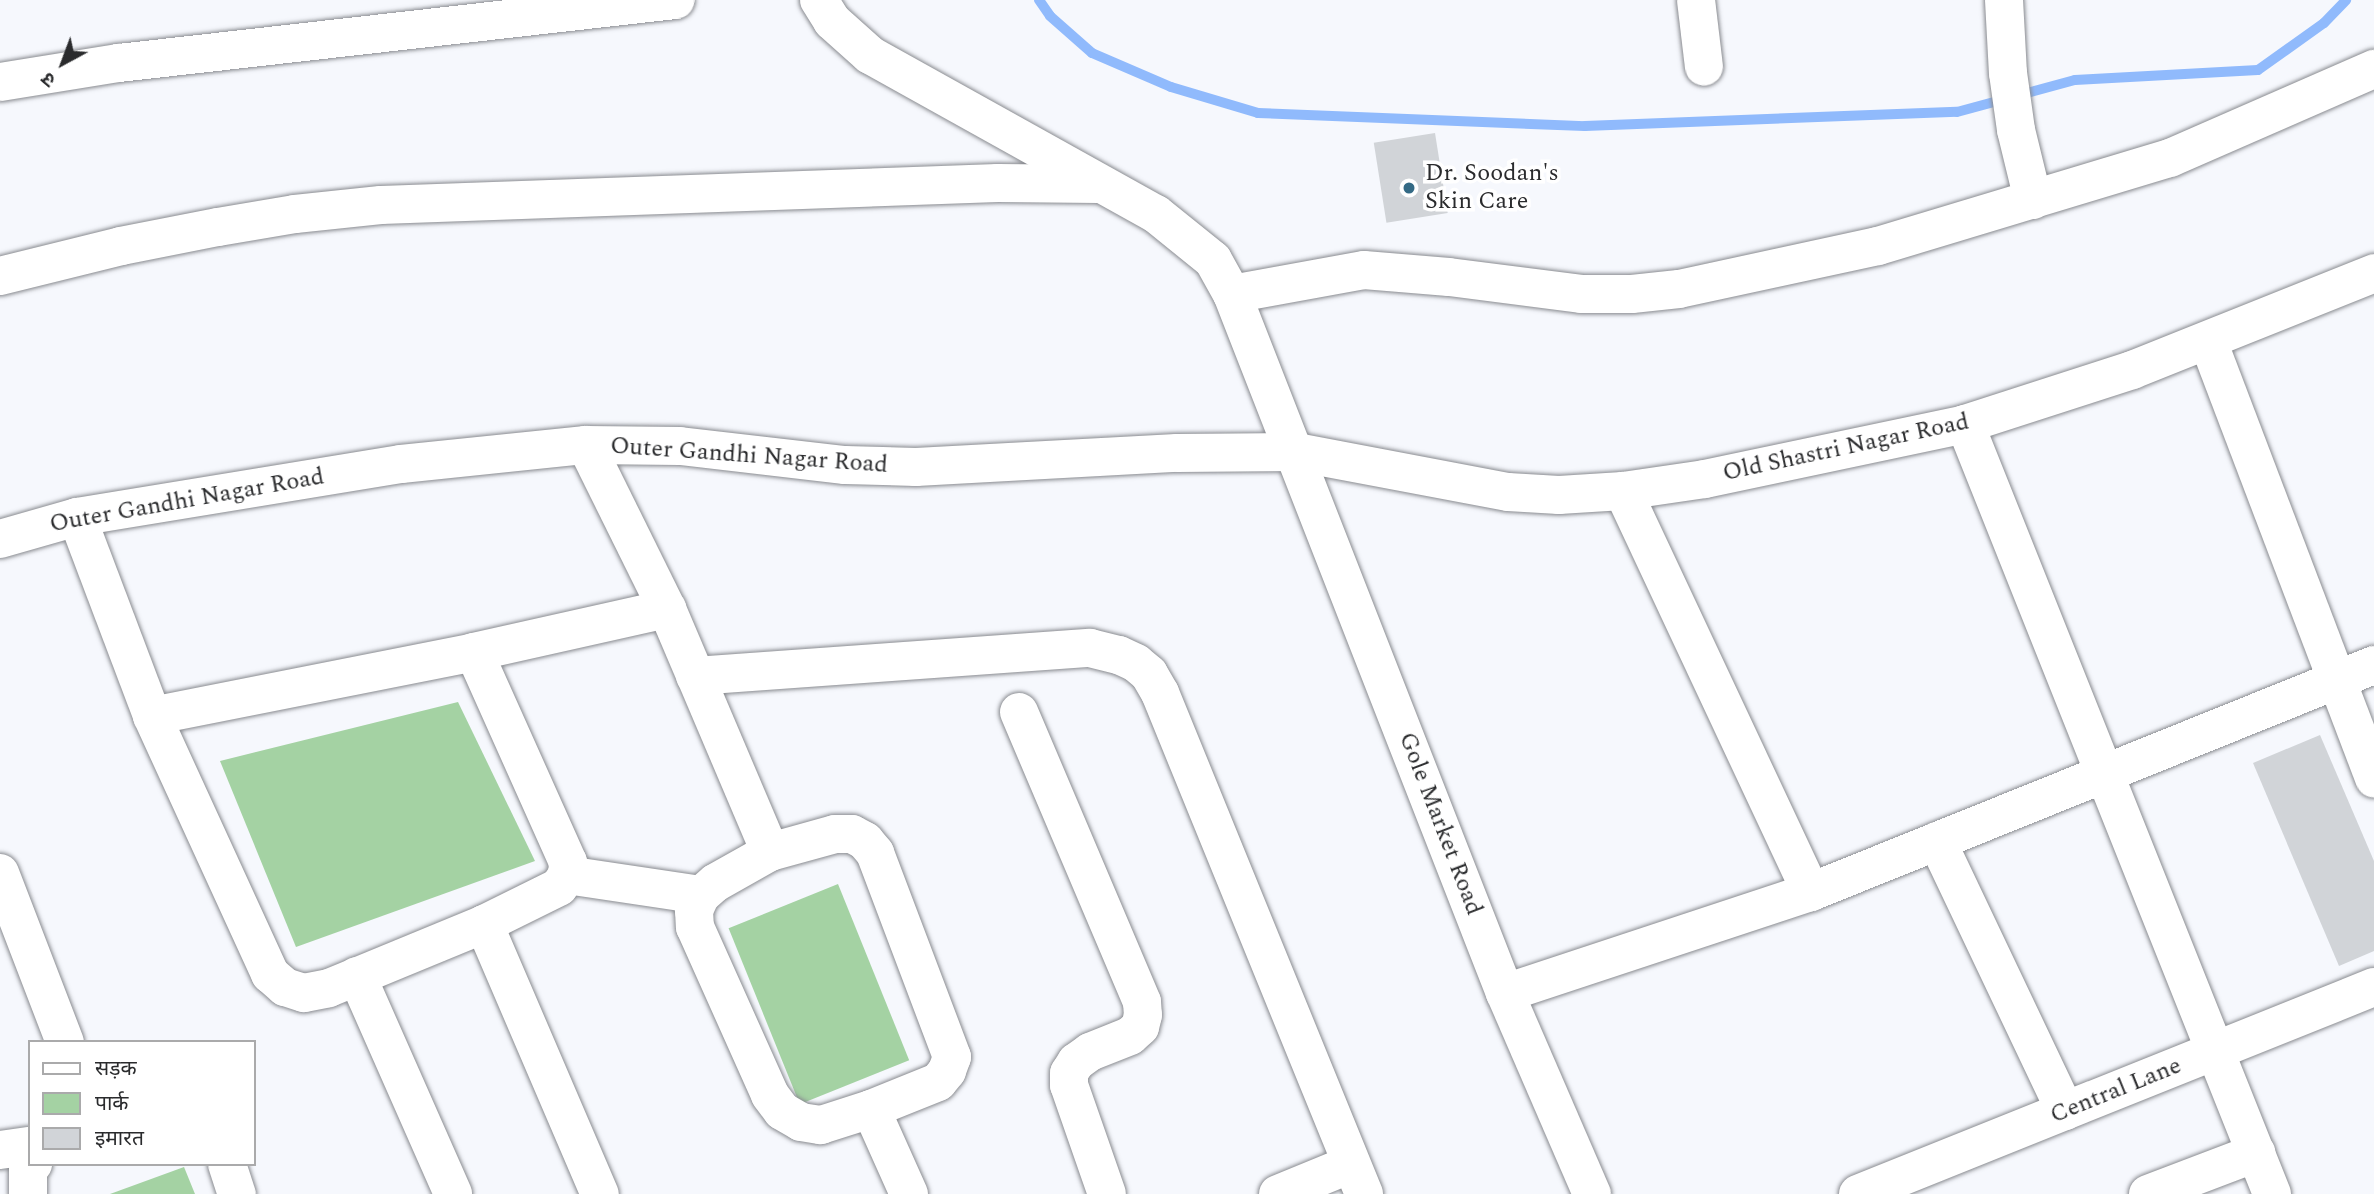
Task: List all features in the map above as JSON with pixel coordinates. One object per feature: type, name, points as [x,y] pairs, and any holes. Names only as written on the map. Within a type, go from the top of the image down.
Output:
[{"type":"street","points":[[0,82],[119,63],[675,0]]},
{"type":"street","name":"Gole Market Road","points":[[819,0],[832,21],[870,55],[1105,184],[1184,235],[1213,260],[1232,294],[1296,452],[1505,993],[1592,1194]]},
{"type":"street","points":[[1696,0],[1704,67]]},
{"type":"street","points":[[2004,0],[2008,73],[2016,130],[2033,200]]},
{"type":"street","points":[[1232,294],[1364,270],[1449,276],[1581,294],[1632,294],[1679,289],[1878,246],[2170,158],[2374,69]]},
{"type":"street","points":[[0,276],[121,246],[218,227],[295,214],[381,205],[998,183],[1105,184]]},
{"type":"street","name":"Old Shastri Nagar Road","points":[[1296,452],[1508,492],[1559,495],[1623,491],[1705,479],[1965,424],[2132,370],[2374,273]]},
{"type":"street","points":[[2208,341],[2374,779]]},
{"type":"street","points":[[1965,424],[2272,1194]]},
{"type":"street","points":[[586,445],[667,609],[769,852]]},
{"type":"street","name":"Outer Gandhi Nagar Road","points":[[0,539],[77,517],[401,464],[586,445],[680,446],[845,465],[916,467],[1177,453],[1296,452]]},
{"type":"street","points":[[1623,491],[1811,892]]},
{"type":"street","points":[[77,517],[152,716],[270,974],[285,987],[304,993],[329,988],[539,899],[559,887],[567,875],[568,862],[474,652]]},
{"type":"street","points":[[152,716],[474,652],[667,609]]},
{"type":"street","points":[[695,676],[1090,648],[1119,654],[1149,674],[1160,693],[1357,1179],[1278,1194]]},
{"type":"street","points":[[1505,993],[1811,892],[2374,665]]},
{"type":"street","points":[[1019,712],[1142,1002],[1140,1027],[1130,1036],[1090,1052],[1076,1062],[1069,1073],[1069,1085],[1108,1194]]},
{"type":"street","points":[[835,834],[852,834],[865,841],[874,853],[952,1057],[947,1071],[938,1082],[821,1125],[801,1122],[782,1111],[770,1095],[695,927],[694,910],[701,895],[715,883],[769,852],[835,834]]},
{"type":"street","points":[[1937,841],[2065,1111]]},
{"type":"street","points":[[0,873],[64,1040]]},
{"type":"street","points":[[567,875],[701,895]]},
{"type":"street","points":[[484,924],[600,1194]]},
{"type":"street","points":[[357,976],[453,1194]]},
{"type":"street","name":"Central Lane","points":[[1858,1194],[1916,1183],[2065,1111],[2374,987]]},
{"type":"street","points":[[871,1108],[909,1194]]},
{"type":"street","points":[[0,1150],[28,1146]]},
{"type":"street","points":[[2148,1194],[2256,1153]]},
{"type":"street","points":[[28,1194],[28,1170],[31,1166]]},
{"type":"street","points":[[228,1166],[237,1194]]},
{"type":"green space","points":[[458,702],[535,861],[296,947],[220,761]]},
{"type":"green space","points":[[838,884],[909,1060],[800,1104],[729,928]]},
{"type":"green space","points":[[184,1167],[195,1194],[110,1194]]},
{"type":"building","points":[[1435,133],[1448,213],[1386,223],[1374,143]]},
{"type":"building","points":[[2320,735],[2374,861],[2374,951],[2339,966],[2253,763]]},
{"type":"waterway","points":[[1039,0],[1050,16],[1092,53],[1171,87],[1258,113],[1585,126],[1957,112],[2075,80],[2258,70],[2324,23],[2346,0]]},
{"type":"place","name":"Dr. Soodan's Skin Care","points":[[1409,188]]}]
